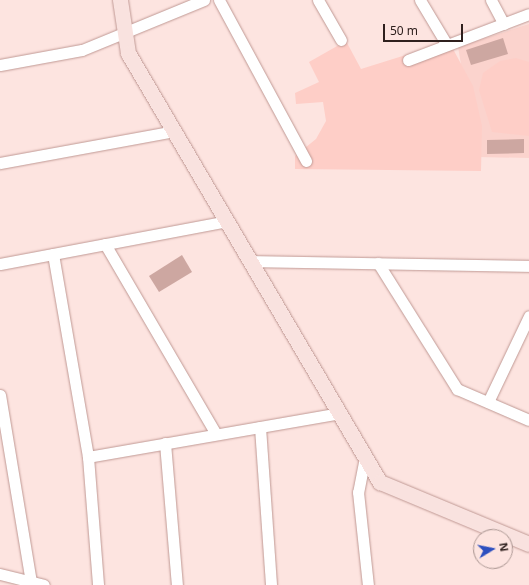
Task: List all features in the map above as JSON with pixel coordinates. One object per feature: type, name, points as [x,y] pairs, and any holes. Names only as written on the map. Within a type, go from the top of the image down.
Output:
[{"type":"street","points":[[120,0],[128,53],[380,482],[529,544]]},
{"type":"street","points":[[0,65],[82,50],[126,34],[204,0]]},
{"type":"street","points":[[220,0],[306,161]]},
{"type":"street","points":[[318,0],[341,40]]},
{"type":"street","points":[[420,0],[447,45]]},
{"type":"street","points":[[491,0],[504,24]]},
{"type":"street","points":[[408,60],[529,14]]},
{"type":"street","points":[[0,163],[174,131]]},
{"type":"street","points":[[0,264],[227,221]]},
{"type":"street","points":[[105,244],[216,434]]},
{"type":"street","points":[[53,254],[88,456],[98,585]]},
{"type":"street","points":[[251,261],[529,266]]},
{"type":"street","points":[[378,263],[457,389],[529,420]]},
{"type":"street","points":[[488,402],[529,316]]},
{"type":"street","points":[[0,396],[31,582]]},
{"type":"street","points":[[88,456],[339,413]]},
{"type":"street","points":[[260,427],[271,585]]},
{"type":"street","points":[[165,443],[177,585]]},
{"type":"street","points":[[365,457],[358,492],[368,585]]},
{"type":"street","points":[[0,574],[44,585]]},
{"type":"shaded area","points":[[529,24],[529,158],[477,157],[458,47]]},
{"type":"shaded area","points":[[346,41],[361,69],[409,54],[453,49],[473,86],[482,126],[481,171],[295,169],[295,156],[316,139],[326,121],[323,102],[296,104],[295,93],[319,82],[309,62]]},
{"type":"shaded area","points":[[516,58],[529,62],[529,136],[492,132],[479,90],[483,73],[500,61]]},
{"type":"building","points":[[503,38],[508,54],[471,65],[466,50]]},
{"type":"building","points":[[524,139],[524,153],[487,154],[487,140]]},
{"type":"building","points":[[182,255],[192,272],[159,292],[149,276]]}]
